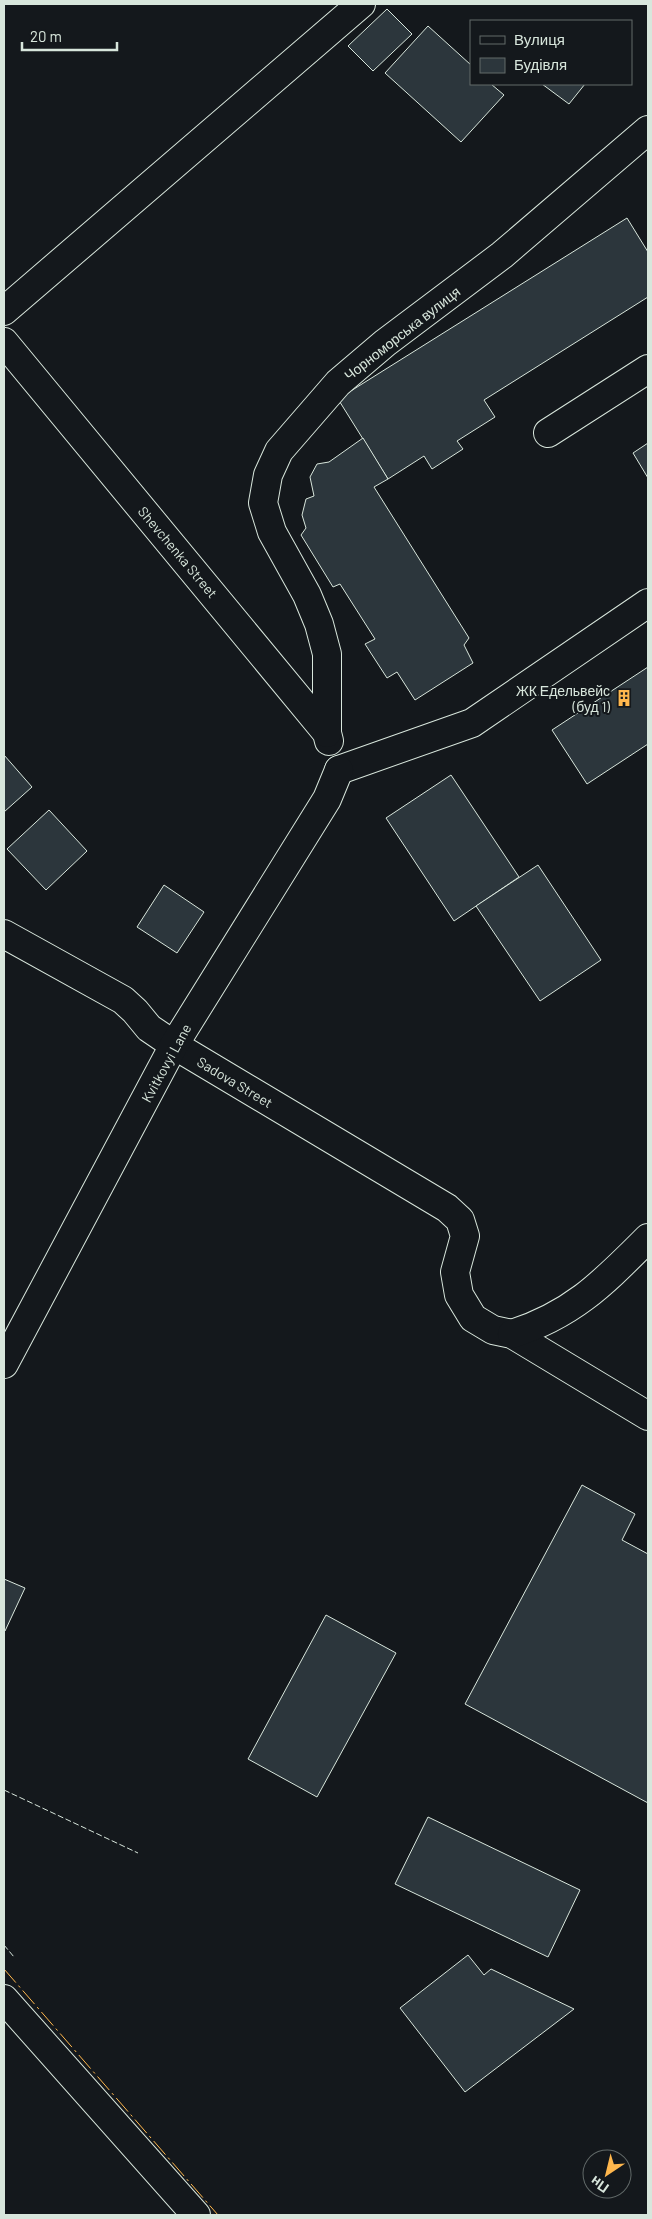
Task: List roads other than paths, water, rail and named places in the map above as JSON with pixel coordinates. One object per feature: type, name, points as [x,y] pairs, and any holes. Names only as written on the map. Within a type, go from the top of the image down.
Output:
[{"type":"street","points":[[4,311],[361,4]]},
{"type":"street","name":"Чорноморська вулиця","points":[[327,733],[327,654],[321,632],[308,595],[272,532],[264,503],[268,475],[279,451],[338,383],[385,343],[502,255],[648,130]]},
{"type":"street","name":"Shevchenka Street","points":[[4,342],[327,733],[339,770]]},
{"type":"street","points":[[548,433],[648,369]]},
{"type":"street","points":[[339,770],[472,723],[648,603]]},
{"type":"street","name":"Kvitkovyi Lane","points":[[4,1364],[174,1045],[326,799],[339,770]]},
{"type":"street","name":"Sadova Street","points":[[4,934],[123,1000],[149,1028],[174,1045],[448,1208],[460,1220],[465,1236],[454,1272],[459,1295],[473,1318],[493,1330],[512,1334]]},
{"type":"street","points":[[512,1334],[534,1327],[592,1293],[648,1238]]},
{"type":"street","points":[[512,1334],[648,1416]]},
{"type":"street","points":[[4,1999],[196,2215]]},
{"type":"place","name":"ЖК Едельвейс (буд 1)","points":[[624,698]]}]
